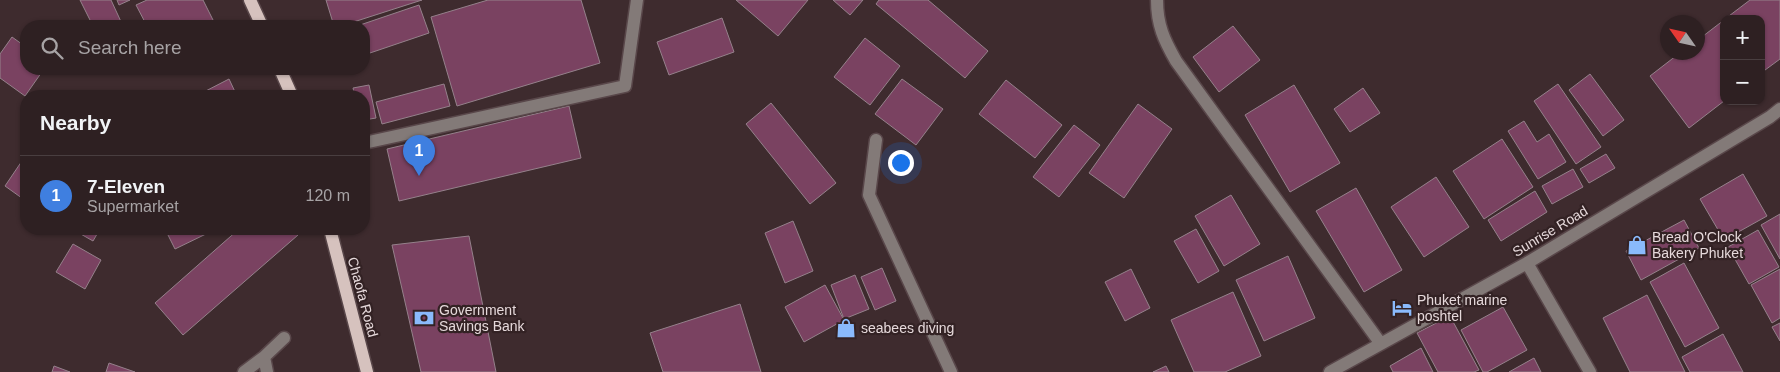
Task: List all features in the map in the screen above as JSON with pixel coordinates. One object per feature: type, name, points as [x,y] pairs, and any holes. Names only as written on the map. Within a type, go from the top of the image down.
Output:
[{"type":"main road","points":[[250,0],[259,20]]},
{"type":"main road","points":[[283,75],[289,90]]},
{"type":"main road","name":"Chaofa Road","points":[[332,235],[368,372]]},
{"type":"street","points":[[370,142],[625,86],[637,0]]},
{"type":"street","points":[[1157,0],[1157,17],[1176,61],[1381,344]]},
{"type":"street","name":"Sunrise Road","points":[[1332,372],[1527,263],[1770,117],[1780,109]]},
{"type":"street","points":[[876,140],[869,195],[951,372]]},
{"type":"street","points":[[1527,263],[1590,372]]},
{"type":"street","points":[[244,372],[264,357],[284,338]]},
{"type":"street","points":[[264,357],[267,372]]},
{"type":"building","points":[[80,0],[111,0],[120,20],[90,20]]},
{"type":"building","points":[[117,0],[130,0],[119,5]]},
{"type":"building","points":[[147,0],[203,0],[213,20],[144,20],[136,5]]},
{"type":"building","points":[[326,0],[422,0],[360,20],[332,20]]},
{"type":"building","points":[[488,0],[581,0],[600,63],[457,106],[431,17]]},
{"type":"building","points":[[736,0],[808,0],[778,36]]},
{"type":"building","points":[[833,0],[863,0],[850,15]]},
{"type":"building","points":[[879,0],[928,0],[988,51],[965,78],[876,4]]},
{"type":"building","points":[[1750,0],[1780,0],[1780,59],[1765,70],[1765,15],[1730,15]]},
{"type":"building","points":[[419,5],[429,33],[370,53],[370,22]]},
{"type":"building","points":[[722,18],[734,52],[669,75],[657,42]]},
{"type":"building","points":[[1720,23],[1720,104],[1689,128],[1650,76],[1671,60],[1705,60],[1705,35]]},
{"type":"building","points":[[1233,26],[1260,60],[1219,92],[1193,57]]},
{"type":"building","points":[[12,37],[20,43],[20,75],[40,75],[29,90],[20,90],[20,92],[0,78],[0,54]]},
{"type":"building","points":[[865,38],[900,66],[870,105],[834,77]]},
{"type":"building","points":[[1590,74],[1624,120],[1603,136],[1569,90]]},
{"type":"building","points":[[229,79],[234,90],[208,90]]},
{"type":"building","points":[[902,79],[943,109],[916,145],[875,114]]},
{"type":"building","points":[[1006,80],[1062,125],[1035,158],[979,114]]},
{"type":"building","points":[[444,84],[450,106],[382,124],[376,102]]},
{"type":"building","points":[[1558,84],[1601,147],[1576,164],[1534,101]]},
{"type":"building","points":[[369,85],[376,118],[370,119],[370,90],[354,90],[353,88]]},
{"type":"building","points":[[1294,85],[1340,163],[1290,192],[1245,115]]},
{"type":"building","points":[[1363,88],[1380,113],[1350,132],[1334,109]]},
{"type":"building","points":[[771,103],[836,183],[810,204],[746,124]]},
{"type":"building","points":[[1138,104],[1172,129],[1124,198],[1089,173]]},
{"type":"building","points":[[569,106],[581,158],[399,201],[387,149]]},
{"type":"building","points":[[1524,121],[1537,142],[1549,134],[1566,162],[1538,179],[1508,131]]},
{"type":"building","points":[[1074,125],[1100,145],[1059,197],[1033,177]]},
{"type":"building","points":[[1502,139],[1533,187],[1484,219],[1453,171]]},
{"type":"building","points":[[1606,154],[1615,168],[1589,183],[1580,169]]},
{"type":"building","points":[[20,164],[20,197],[5,186]]},
{"type":"building","points":[[1573,169],[1583,187],[1552,204],[1542,186]]},
{"type":"building","points":[[1743,174],[1767,216],[1724,240],[1700,199]]},
{"type":"building","points":[[1436,177],[1469,227],[1424,257],[1391,207]]},
{"type":"building","points":[[1356,188],[1402,270],[1364,292],[1316,211]]},
{"type":"building","points":[[1535,191],[1547,212],[1501,241],[1488,220]]},
{"type":"building","points":[[1231,195],[1260,244],[1224,266],[1195,216]]},
{"type":"building","points":[[1780,214],[1780,259],[1761,225]]},
{"type":"building","points":[[1684,220],[1699,248],[1641,280],[1626,251]]},
{"type":"building","points":[[793,221],[813,271],[785,283],[765,233]]},
{"type":"building","points":[[1196,229],[1219,271],[1198,283],[1174,241]]},
{"type":"building","points":[[1758,230],[1779,267],[1749,284],[1728,247]]},
{"type":"building","points":[[82,235],[96,235],[93,241]]},
{"type":"building","points":[[168,235],[204,235],[175,249]]},
{"type":"building","points":[[232,235],[298,235],[183,335],[155,303]]},
{"type":"building","points":[[469,236],[496,372],[421,372],[392,245]]},
{"type":"building","points":[[73,244],[101,260],[85,289],[56,272]]},
{"type":"building","points":[[1288,256],[1315,318],[1264,341],[1236,280]]},
{"type":"building","points":[[1684,263],[1719,328],[1685,347],[1650,282]]},
{"type":"building","points":[[882,268],[896,301],[875,310],[861,277]]},
{"type":"building","points":[[1131,269],[1150,308],[1125,321],[1105,282]]},
{"type":"building","points":[[1780,269],[1780,318],[1772,323],[1751,285]]},
{"type":"building","points":[[855,275],[869,309],[844,319],[831,285]]},
{"type":"building","points":[[825,285],[844,320],[804,342],[785,307]]},
{"type":"building","points":[[1233,292],[1261,356],[1225,372],[1194,372],[1171,320]]},
{"type":"building","points":[[1647,295],[1685,372],[1630,372],[1603,318]]},
{"type":"building","points":[[740,304],[761,372],[663,372],[650,333]]},
{"type":"building","points":[[1503,307],[1527,350],[1487,372],[1483,372],[1461,330]]},
{"type":"building","points":[[1450,316],[1479,370],[1474,372],[1438,372],[1417,333]]},
{"type":"building","points":[[1780,323],[1780,341],[1772,327]]},
{"type":"building","points":[[1723,334],[1743,372],[1690,372],[1682,357]]},
{"type":"building","points":[[1421,348],[1433,372],[1393,372],[1390,366]]},
{"type":"building","points":[[1534,358],[1541,372],[1509,372]]},
{"type":"building","points":[[109,363],[135,372],[106,372]]},
{"type":"building","points":[[54,366],[70,372],[52,372]]},
{"type":"building","points":[[1166,366],[1169,372],[1153,372]]},
{"type":"place","name":"7-Eleven","points":[[419,176]]},
{"type":"place","name":"Bread O'Clock Bakery Phuket","points":[[1637,245]]},
{"type":"place","name":"Phuket marine poshtel","points":[[1402,308]]},
{"type":"place","name":"Government Savings Bank","points":[[424,318]]},
{"type":"place","name":"seabees diving","points":[[846,328]]}]
